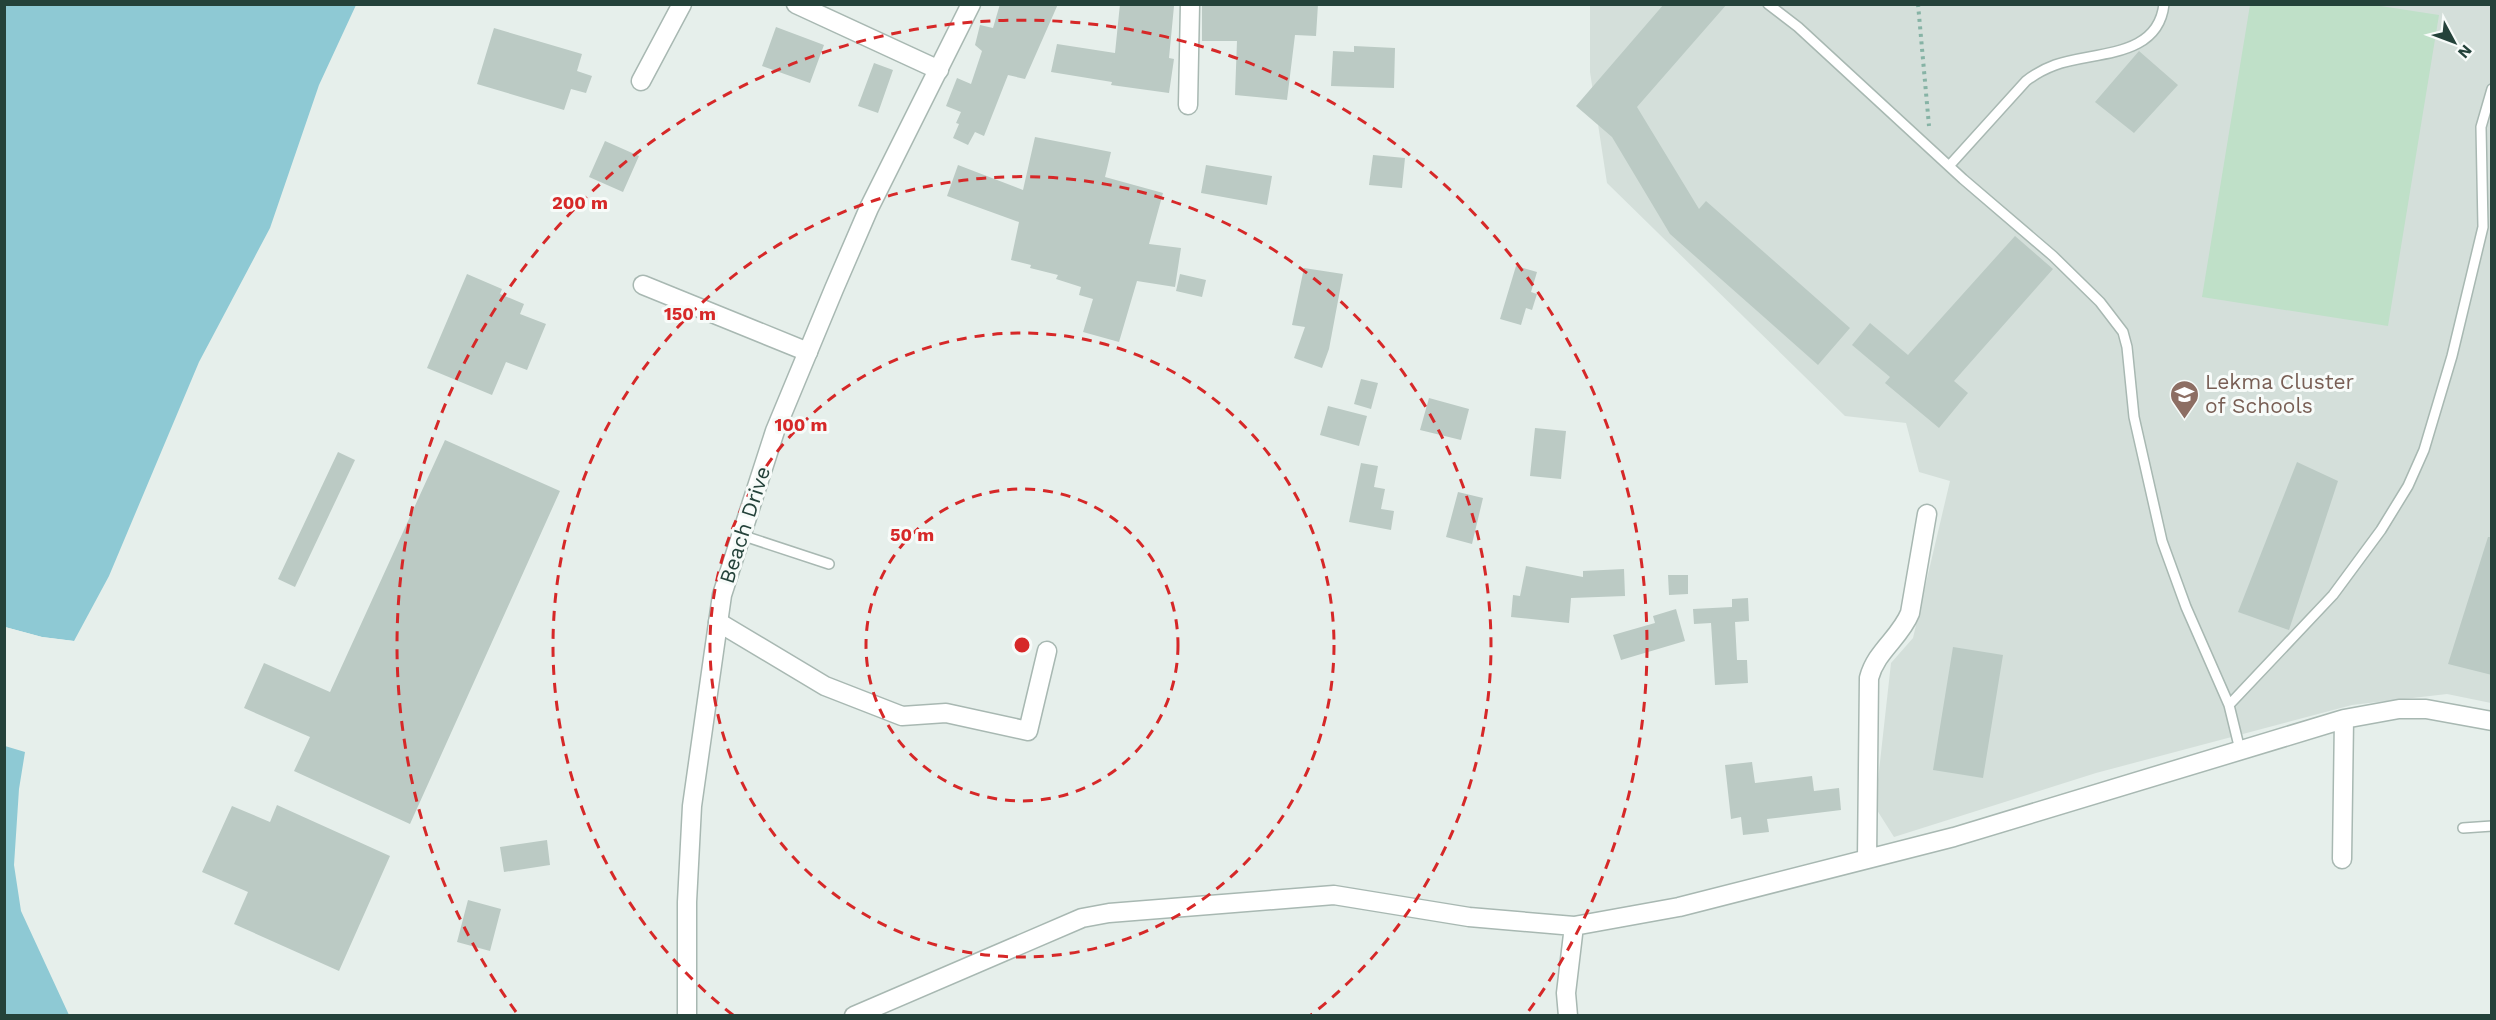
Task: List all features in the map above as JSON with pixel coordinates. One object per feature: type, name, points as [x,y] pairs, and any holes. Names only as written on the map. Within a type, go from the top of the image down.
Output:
[{"type":"street","points":[[641,81],[682,4]]},
{"type":"street","points":[[796,4],[939,70]]},
{"type":"street","name":"Beach Drive","points":[[687,1016],[687,902],[692,806],[722,595],[776,431],[808,352],[869,208],[970,4]]},
{"type":"street","points":[[1188,105],[1190,4]]},
{"type":"street","points":[[643,285],[808,352]]},
{"type":"street","points":[[1867,859],[1869,678],[1878,656],[1905,625],[1910,613],[1927,514]]},
{"type":"street","points":[[718,622],[825,686],[902,716],[946,713],[1028,731],[1047,651]]},
{"type":"street","points":[[854,1015],[1082,918],[1108,912],[1334,895],[1469,917],[1574,926],[1679,907],[1953,837],[2344,719],[2399,709],[2426,709],[2492,721]]},
{"type":"street","points":[[2342,859],[2344,719]]},
{"type":"street","points":[[1568,1016],[1566,993],[1574,926]]},
{"type":"lane","points":[[1768,4],[1798,27],[1949,166],[2053,256],[2100,302],[2123,332],[2127,346],[2134,417],[2162,541],[2186,607],[2229,705],[2240,750]]},
{"type":"lane","points":[[1949,166],[2026,81],[2056,64],[2119,51],[2140,43],[2160,21],[2164,4]]},
{"type":"lane","points":[[2229,705],[2333,595],[2381,530],[2408,486],[2424,450],[2452,356],[2483,227],[2481,128],[2492,89]]},
{"type":"lane","points":[[741,535],[829,564]]},
{"type":"lane","points":[[2463,828],[2492,826]]},
{"type":"path","points":[[1918,4],[1930,148]]},
{"type":"shaded area","name":"Lekma Cluster of Schools","points":[[1590,5],[2491,5],[2491,703],[2447,694],[2352,705],[2096,773],[1894,837],[1875,807],[1891,663],[1913,638],[1950,481],[1919,472],[1906,423],[1845,416],[1607,183],[1590,72]]},
{"type":"green space","points":[[2250,5],[2374,5],[2439,15],[2388,326],[2202,297]]},
{"type":"water","points":[[4,5],[356,5],[319,85],[270,228],[199,362],[109,576],[74,641],[42,637],[5,627]]},
{"type":"water","points":[[5,746],[25,752],[19,789],[14,865],[21,911],[69,1015],[5,1015]]},
{"type":"pier","points":[[5,627],[42,637],[74,641],[73,644],[42,640],[4,630]]},
{"type":"building","points":[[1000,4],[1058,4],[1025,79],[1008,75],[984,136],[975,132],[968,145],[953,138],[961,112],[946,106],[957,78],[971,84],[982,51],[975,45],[980,25],[993,28]]},
{"type":"building","points":[[1120,4],[1174,6],[1169,58],[1174,59],[1169,93],[1111,85],[1112,82],[1051,72],[1057,44],[1115,53]]},
{"type":"building","points":[[1318,4],[1316,36],[1295,35],[1287,100],[1235,95],[1237,41],[1202,41],[1202,6]]},
{"type":"building","points":[[1664,4],[1727,4],[1637,107],[1699,209],[1706,201],[1850,328],[1818,365],[1670,234],[1612,137],[1576,106]]},
{"type":"building","points":[[776,27],[824,45],[810,83],[762,66]]},
{"type":"building","points":[[494,28],[582,54],[577,71],[592,76],[586,93],[571,89],[564,110],[477,84]]},
{"type":"building","points":[[1354,46],[1395,48],[1394,88],[1331,86],[1333,51],[1354,52]]},
{"type":"building","points":[[2139,51],[2178,85],[2134,133],[2095,102]]},
{"type":"building","points":[[874,63],[893,70],[878,113],[858,106]]},
{"type":"building","points":[[1035,137],[1111,152],[1105,177],[1163,193],[1149,244],[1181,248],[1175,287],[1137,281],[1119,342],[1083,332],[1093,299],[1079,295],[1081,287],[1056,279],[1058,275],[1030,268],[1031,265],[1011,260],[1019,222],[947,196],[958,165],[1023,190]]},
{"type":"building","points":[[605,141],[639,156],[623,192],[589,177]]},
{"type":"building","points":[[1373,155],[1405,158],[1402,188],[1369,185]]},
{"type":"building","points":[[1206,165],[1272,176],[1267,205],[1201,193]]},
{"type":"building","points":[[2015,236],[2053,269],[1954,381],[1968,393],[1939,428],[1885,383],[1890,377],[1852,345],[1870,323],[1908,355]]},
{"type":"building","points":[[1516,266],[1537,272],[1531,292],[1537,294],[1532,310],[1526,308],[1521,325],[1500,319]]},
{"type":"building","points":[[1304,268],[1343,274],[1329,349],[1322,368],[1294,358],[1305,327],[1292,325]]},
{"type":"building","points":[[467,274],[502,289],[500,294],[524,304],[520,314],[546,324],[527,370],[506,362],[492,395],[427,368]]},
{"type":"building","points":[[1180,274],[1206,280],[1202,297],[1176,291]]},
{"type":"building","points":[[1361,379],[1378,383],[1371,409],[1354,404]]},
{"type":"building","points":[[1429,398],[1469,409],[1461,440],[1420,430]]},
{"type":"building","points":[[1328,406],[1367,416],[1359,446],[1320,435]]},
{"type":"building","points":[[1535,428],[1566,431],[1561,479],[1530,476]]},
{"type":"building","points":[[445,440],[560,491],[410,824],[294,771],[310,737],[244,708],[264,663],[330,692]]},
{"type":"building","points":[[338,452],[355,460],[295,587],[278,579]]},
{"type":"building","points":[[2297,462],[2338,481],[2289,630],[2238,612]]},
{"type":"building","points":[[1361,463],[1378,466],[1374,487],[1385,489],[1381,509],[1394,511],[1391,530],[1349,522]]},
{"type":"building","points":[[1458,492],[1483,498],[1472,544],[1446,537]]},
{"type":"building","points":[[2488,537],[2492,537],[2492,675],[2448,664]]},
{"type":"building","points":[[1526,566],[1583,577],[1583,571],[1624,569],[1625,596],[1571,598],[1569,623],[1511,617],[1513,595],[1520,596]]},
{"type":"building","points":[[1668,575],[1688,575],[1688,594],[1669,595]]},
{"type":"building","points":[[1748,598],[1749,621],[1735,622],[1737,660],[1747,660],[1748,683],[1715,685],[1711,623],[1694,624],[1693,609],[1732,607],[1732,599]]},
{"type":"building","points":[[1676,609],[1685,641],[1621,660],[1613,635],[1655,623],[1653,616]]},
{"type":"building","points":[[1953,647],[2003,655],[1983,778],[1933,770]]},
{"type":"building","points":[[1752,762],[1755,783],[1812,776],[1814,791],[1839,788],[1841,810],[1767,819],[1769,832],[1743,835],[1741,817],[1731,819],[1725,765]]},
{"type":"building","points":[[277,805],[390,856],[339,971],[234,924],[248,892],[202,872],[232,806],[270,822]]},
{"type":"building","points":[[547,840],[550,865],[504,872],[500,847]]},
{"type":"building","points":[[468,900],[501,909],[490,951],[457,942]]},
{"type":"place","name":"Lekma Cluster of Schools","points":[[2184,420]]}]
